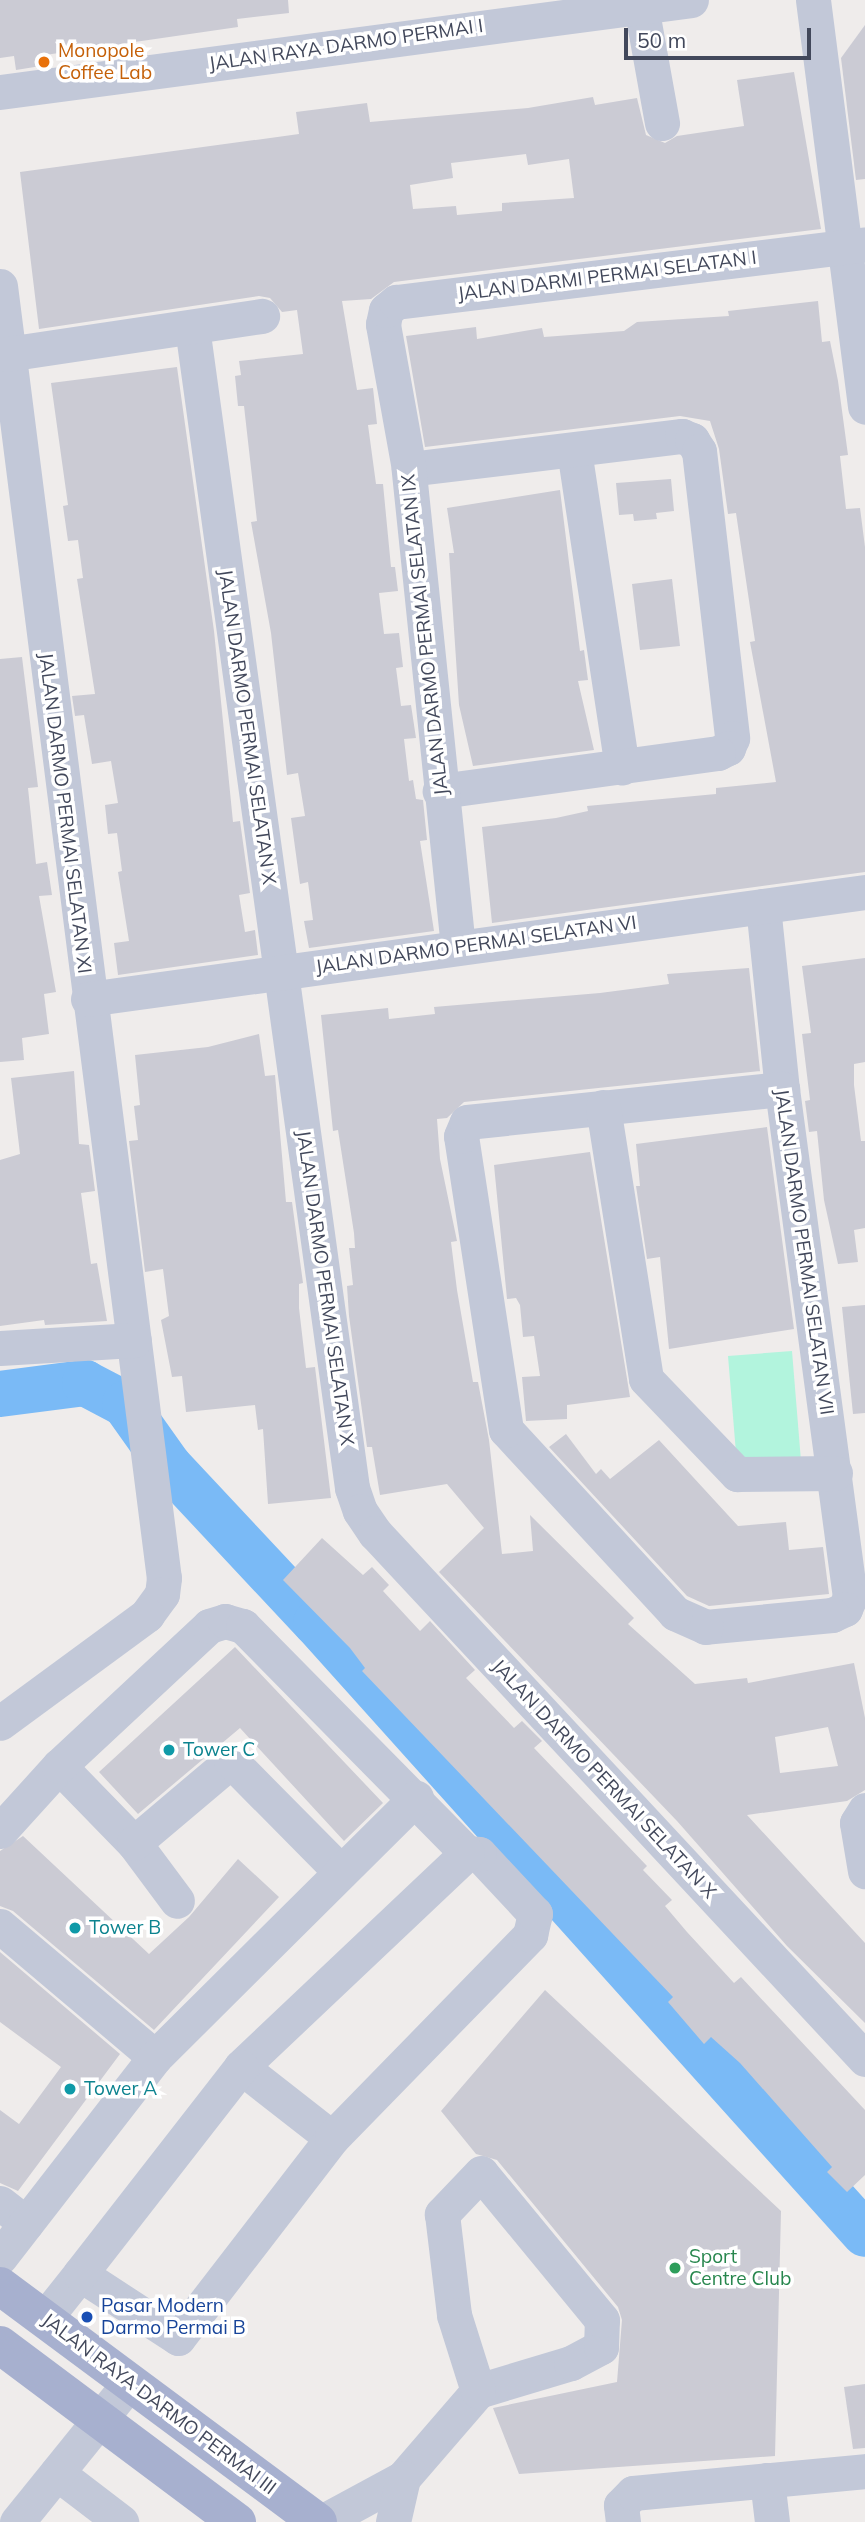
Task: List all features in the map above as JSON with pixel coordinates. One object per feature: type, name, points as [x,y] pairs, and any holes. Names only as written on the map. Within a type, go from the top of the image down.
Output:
[{"type":"main road","name":"JALAN RAYA DARMO PERMAI III","points":[[0,2286],[320,2522]]},
{"type":"main road","points":[[0,2345],[237,2522]]},
{"type":"street","name":"JALAN RAYA DARMO PERMAI I","points":[[0,92],[604,5],[641,5],[691,0]]},
{"type":"street","points":[[813,0],[854,245],[865,407]]},
{"type":"street","points":[[641,5],[662,123]]},
{"type":"street","name":"JALAN DARMI PERMAI SELATAN I","points":[[383,324],[386,310],[396,302],[854,245]]},
{"type":"street","name":"JALAN DARMO PERMAI SELATAN XI","points":[[0,286],[88,999],[164,1578],[162,1594],[147,1615],[0,1723]]},
{"type":"street","points":[[7,354],[262,316]]},
{"type":"street","name":"JALAN DARMO PERMAI SELATAN IX","points":[[383,324],[409,470],[458,947]]},
{"type":"street","name":"JALAN DARMO PERMAI SELATAN X","points":[[192,327],[352,1488],[360,1511],[375,1533],[865,2059]]},
{"type":"street","points":[[409,470],[682,436],[692,440],[699,451],[732,738],[728,748],[718,753],[440,791]]},
{"type":"street","points":[[574,450],[622,767]]},
{"type":"street","name":"JALAN DARMO PERMAI SELATAN VI","points":[[88,999],[865,892]]},
{"type":"street","name":"JALAN DARMO PERMAI SELATAN VII","points":[[603,1107],[467,1122],[462,1129],[506,1430],[675,1613],[689,1623],[706,1627],[832,1615],[845,1609],[850,1597],[782,1089],[763,906]]},
{"type":"street","points":[[782,1089],[603,1107],[646,1379],[737,1474],[835,1473]]},
{"type":"street","points":[[0,1348],[134,1340]]},
{"type":"street","points":[[0,1831],[59,1766],[209,1626],[225,1622],[243,1626],[416,1798],[467,1853],[479,1854],[536,1914],[530,1935],[332,2138],[178,2338],[80,2274]]},
{"type":"street","points":[[134,1843],[231,1761],[341,1872]]},
{"type":"street","points":[[59,1766],[134,1843],[177,1901]]},
{"type":"street","points":[[0,2257],[13,2213],[155,2057],[416,1798]]},
{"type":"street","points":[[865,1810],[857,1823],[865,1871]]},
{"type":"street","points":[[45,2318],[241,2067],[467,1853]]},
{"type":"street","points":[[0,1926],[155,2057]]},
{"type":"street","points":[[241,2067],[285,2105],[332,2138]]},
{"type":"street","points":[[320,2522],[403,2478],[478,2391],[571,2363],[601,2347],[604,2334],[602,2320],[481,2173],[443,2214],[454,2315],[478,2391]]},
{"type":"street","points":[[17,2522],[130,2382]]},
{"type":"street","points":[[623,2522],[621,2505],[633,2493],[865,2471]]},
{"type":"street","points":[[57,2473],[121,2522]]},
{"type":"street","points":[[393,2522],[403,2478]]},
{"type":"street","points":[[767,2480],[772,2522]]},
{"type":"green space","points":[[792,1351],[801,1461],[737,1465],[728,1356]]},
{"type":"building","points":[[0,0],[288,0],[289,13],[237,19],[238,27],[45,55],[47,65],[16,70],[14,56],[0,58]]},
{"type":"building","points":[[865,25],[865,179],[856,180],[841,58]]},
{"type":"building","points":[[794,72],[821,229],[394,282],[371,299],[342,301],[357,390],[373,388],[377,424],[368,425],[376,484],[383,484],[391,567],[395,567],[398,591],[379,593],[384,634],[399,633],[403,667],[396,668],[401,706],[411,705],[416,738],[404,739],[409,781],[413,780],[416,799],[423,800],[427,840],[420,841],[434,931],[309,948],[304,921],[313,920],[308,882],[300,884],[291,818],[305,816],[298,773],[287,775],[271,633],[251,522],[257,521],[244,406],[238,406],[235,376],[241,375],[239,361],[303,354],[297,310],[282,312],[270,298],[259,296],[39,329],[20,172],[299,134],[296,112],[367,103],[370,122],[528,108],[593,97],[595,105],[637,98],[646,135],[665,143],[677,136],[744,126],[737,80]],"holes":[[[526,154],[528,165],[569,159],[574,198],[502,203],[502,211],[457,215],[456,206],[413,209],[410,185],[453,178],[451,163]]]},
{"type":"building","points":[[818,301],[822,342],[830,341],[838,381],[848,455],[840,456],[846,509],[860,508],[865,547],[865,872],[492,923],[482,827],[556,818],[588,811],[587,806],[716,794],[716,788],[776,782],[750,642],[755,641],[736,513],[728,514],[719,449],[710,421],[680,416],[425,447],[406,336],[476,327],[477,339],[542,328],[544,337],[624,331],[637,322],[729,316],[728,311]]},
{"type":"building","points":[[177,367],[214,631],[233,822],[240,821],[250,893],[239,895],[245,932],[255,930],[258,955],[118,975],[114,943],[129,941],[118,872],[122,871],[117,833],[108,834],[105,805],[118,803],[111,761],[92,764],[84,715],[75,716],[72,696],[95,694],[77,579],[83,578],[78,540],[68,541],[63,506],[68,505],[51,383]]},
{"type":"building","points":[[671,479],[674,511],[656,513],[657,519],[634,521],[633,514],[619,515],[616,483]]},
{"type":"building","points":[[560,490],[580,651],[584,650],[588,680],[578,681],[594,750],[473,766],[459,705],[449,553],[454,553],[447,508]]},
{"type":"building","points":[[672,579],[680,646],[640,650],[632,584]]},
{"type":"building","points":[[22,657],[38,787],[28,788],[36,864],[47,862],[52,895],[39,896],[56,992],[44,994],[49,1034],[22,1038],[24,1060],[0,1062],[0,659]]},
{"type":"building","points":[[865,958],[865,1062],[854,1064],[854,1085],[861,1141],[865,1141],[865,1228],[854,1230],[858,1262],[838,1264],[824,1200],[817,1131],[809,1132],[805,1101],[810,1100],[802,1034],[811,1033],[802,966]]},
{"type":"building","points":[[749,968],[760,1071],[464,1102],[447,1118],[437,1119],[440,1159],[457,1241],[451,1242],[457,1290],[473,1382],[478,1382],[489,1440],[502,1554],[533,1551],[530,1515],[634,1618],[628,1624],[695,1684],[747,1678],[748,1683],[854,1663],[865,1718],[865,1790],[847,1801],[747,1815],[865,1943],[865,2023],[787,1946],[677,1821],[439,1572],[484,1528],[447,1484],[380,1495],[372,1447],[367,1447],[347,1286],[353,1285],[349,1248],[355,1248],[354,1233],[338,1130],[333,1131],[321,1015],[388,1008],[389,1019],[435,1014],[434,1007],[600,993],[669,984],[667,974]],"holes":[[[828,1727],[838,1766],[780,1773],[775,1737]]]},
{"type":"building","points":[[259,1034],[265,1076],[275,1075],[286,1202],[292,1202],[303,1283],[299,1284],[299,1308],[306,1368],[315,1367],[331,1498],[268,1504],[263,1429],[258,1430],[255,1405],[186,1412],[182,1376],[172,1377],[161,1320],[169,1316],[163,1269],[145,1272],[129,1141],[138,1140],[134,1106],[140,1105],[135,1055],[208,1047]]},
{"type":"building","points":[[74,1071],[79,1144],[89,1145],[95,1191],[81,1193],[91,1264],[97,1263],[107,1321],[45,1325],[44,1320],[0,1326],[0,1160],[20,1154],[11,1078]]},
{"type":"building","points":[[767,1127],[794,1329],[669,1349],[660,1257],[647,1259],[636,1186],[640,1186],[636,1144]]},
{"type":"building","points":[[590,1152],[630,1397],[567,1405],[567,1419],[526,1421],[522,1377],[540,1376],[534,1336],[523,1337],[520,1305],[516,1298],[507,1299],[494,1165]]},
{"type":"building","points":[[865,1305],[865,1413],[853,1414],[842,1307]]},
{"type":"building","points":[[566,1434],[596,1474],[601,1469],[610,1479],[659,1440],[738,1526],[786,1522],[789,1550],[823,1547],[829,1594],[709,1606],[687,1596],[549,1447]]},
{"type":"building","points":[[322,1538],[363,1575],[372,1567],[389,1585],[383,1591],[420,1631],[430,1621],[475,1670],[466,1678],[514,1728],[522,1721],[542,1741],[534,1748],[647,1866],[643,1870],[672,1900],[665,1906],[687,1932],[734,1983],[741,1977],[865,2110],[865,2175],[847,2192],[827,2172],[832,2167],[740,2063],[711,2037],[704,2044],[668,2002],[673,1997],[362,1671],[365,1668],[350,1648],[283,1580]]},
{"type":"building","name":"Tower C","points":[[235,1647],[383,1803],[344,1841],[240,1728],[138,1814],[99,1772]]},
{"type":"building","name":"Tower B","points":[[23,1836],[149,1954],[189,1917],[238,1859],[279,1897],[154,2030],[13,1911],[0,1906],[0,1851]]},
{"type":"building","name":"Tower A","points":[[0,1952],[120,2054],[18,2191],[0,2183],[0,2110],[19,2124],[61,2067],[0,2022]]},
{"type":"building","name":"Sport Centre Club","points":[[545,1990],[781,2211],[775,2456],[519,2474],[493,2408],[617,2382],[622,2320],[618,2307],[497,2160],[476,2154],[441,2111]]},
{"type":"building","points":[[865,2384],[865,2448],[853,2449],[844,2387]]},
{"type":"waterway","points":[[0,1394],[85,1383],[125,1404],[169,1466],[316,1623],[865,2234]]},
{"type":"place","name":"Monopole Coffee Lab","points":[[44,62]]},
{"type":"place","name":"Tower C","points":[[169,1750]]},
{"type":"place","name":"Tower B","points":[[75,1928]]},
{"type":"place","name":"Tower A","points":[[70,2089]]},
{"type":"place","name":"Sport Centre Club","points":[[675,2268]]},
{"type":"place","name":"Pasar Modern Darmo Permai B","points":[[87,2317]]}]
